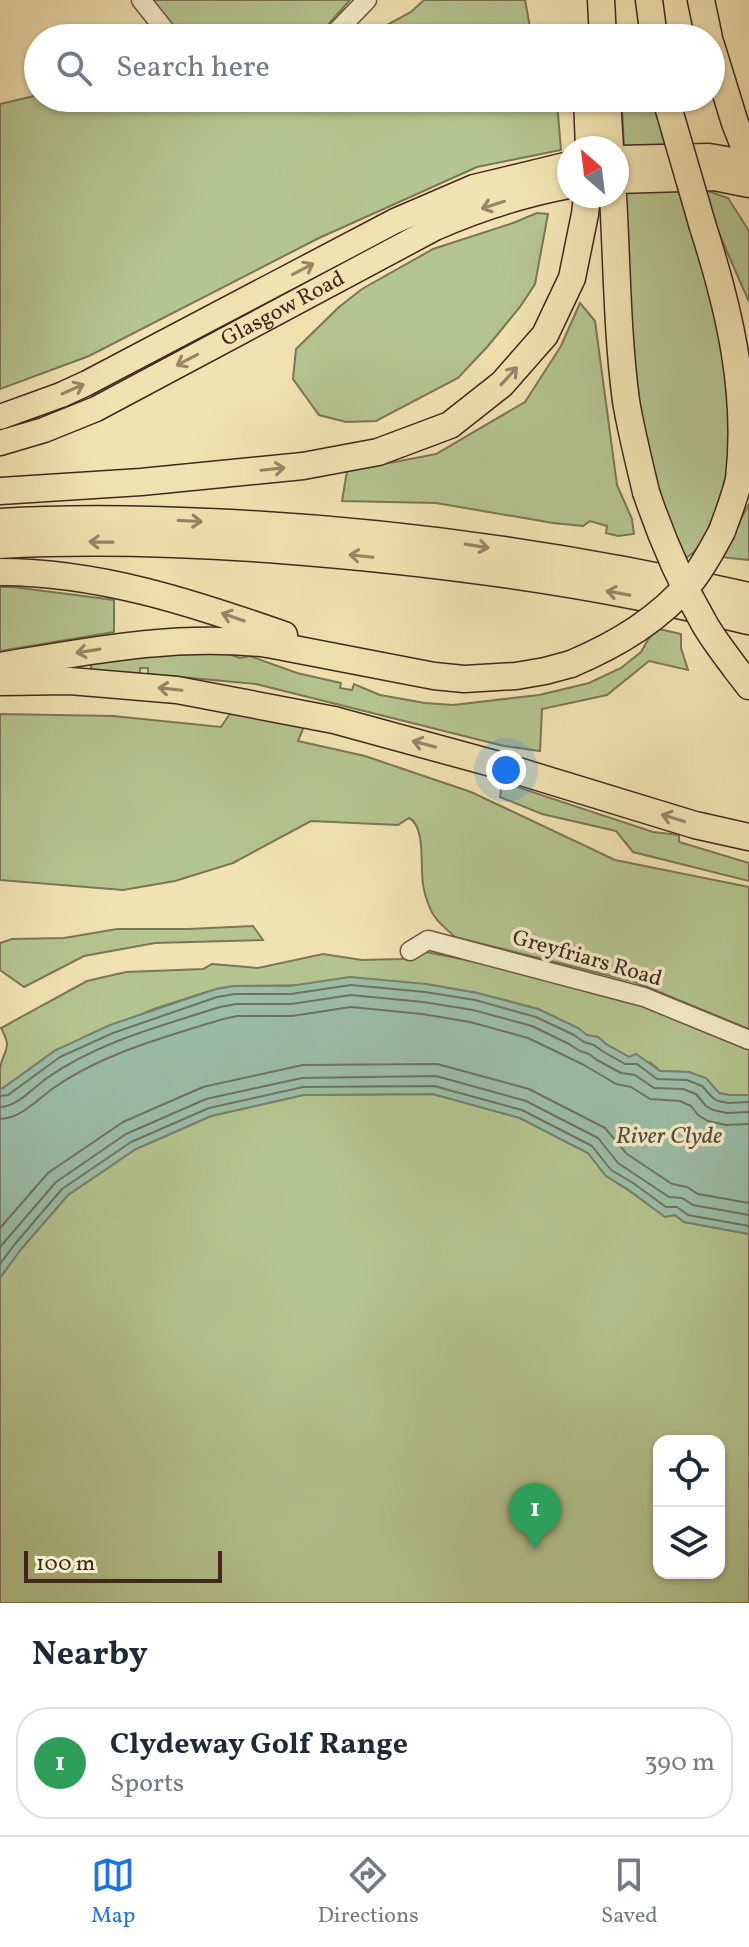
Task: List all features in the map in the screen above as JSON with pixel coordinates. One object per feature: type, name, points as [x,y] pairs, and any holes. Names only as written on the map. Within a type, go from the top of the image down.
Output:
[{"type":"highway","points":[[584,0],[585,24]]},
{"type":"highway","points":[[601,0],[602,24]]},
{"type":"highway","points":[[649,0],[652,24]]},
{"type":"highway","points":[[701,0],[706,24]]},
{"type":"highway","points":[[725,90],[749,161]]},
{"type":"highway","points":[[591,112],[599,136]]},
{"type":"highway","points":[[599,136],[604,112]]},
{"type":"highway","points":[[0,666],[113,647],[244,641],[434,676],[491,679],[571,664],[641,628],[693,579],[722,531],[741,469],[745,435],[743,378],[735,334],[669,112]]},
{"type":"highway","points":[[0,491],[141,482],[303,466],[378,452],[450,425],[502,384],[545,335],[572,278],[585,208]]},
{"type":"highway","points":[[614,208],[626,402],[646,492],[694,606],[742,678]]},
{"type":"highway","points":[[0,522],[175,520],[361,532],[454,542],[588,564],[749,596]]},
{"type":"highway","points":[[0,545],[66,541],[130,542],[360,556],[629,595],[749,621]]},
{"type":"highway","points":[[0,572],[45,574],[147,591],[387,667]]},
{"type":"highway","points":[[0,682],[70,681],[177,690],[334,720],[495,764],[695,825],[749,837]]},
{"type":"main road","points":[[629,158],[709,156],[749,161]]},
{"type":"main road","name":"Glasgow Road","points":[[0,417],[87,383],[395,221],[474,187],[557,167]]},
{"type":"main road","points":[[629,181],[714,178],[749,185]]},
{"type":"main road","name":"Glasgow Road","points":[[0,443],[44,430],[96,409],[435,228],[492,205],[557,188]]},
{"type":"street","points":[[141,0],[160,24]]},
{"type":"street","points":[[344,24],[367,0]]},
{"type":"street","name":"Greyfriars Road","points":[[410,951],[428,940],[644,997],[749,1040]]},
{"type":"shaded area","points":[[151,0],[350,0],[329,24],[169,24]]},
{"type":"shaded area","points":[[424,0],[525,0],[529,24],[389,24],[411,12]]},
{"type":"shaded area","points":[[24,98],[24,112],[558,112],[560,136],[557,136],[557,151],[477,167],[319,238],[89,356],[0,389],[0,104]]},
{"type":"shaded area","points":[[622,112],[658,112],[666,145],[629,148],[629,136],[623,136]]},
{"type":"shaded area","points":[[678,187],[689,216],[730,373],[730,467],[715,516],[700,547],[685,559],[660,493],[642,416],[633,345],[625,208],[629,208],[629,188]]},
{"type":"shaded area","points":[[705,190],[728,198],[749,231],[749,302],[711,215]]},
{"type":"shaded area","points":[[537,213],[548,214],[535,284],[520,307],[458,378],[376,421],[346,422],[319,415],[293,379],[296,349],[339,307],[362,289],[433,249]]},
{"type":"shaded area","points":[[580,303],[595,321],[617,485],[632,519],[634,534],[618,536],[606,533],[607,526],[590,521],[583,526],[553,523],[436,503],[342,501],[347,471],[436,454],[525,402],[561,346]]},
{"type":"shaded area","points":[[749,504],[749,560],[720,557]]},
{"type":"shaded area","points":[[0,587],[114,600],[114,632],[0,651]]},
{"type":"shaded area","points":[[659,629],[681,634],[681,648],[688,670],[649,661],[607,695],[542,709],[540,751],[504,746],[256,684],[148,674],[148,668],[140,668],[140,675],[92,671],[90,661],[220,651],[240,658],[250,656],[297,673],[341,683],[340,688],[352,690],[354,684],[380,695],[453,705],[539,695],[589,683],[621,668],[641,652]]},
{"type":"shaded area","points":[[233,709],[305,724],[298,741],[365,756],[471,792],[615,860],[749,887],[749,1029],[635,982],[455,937],[437,920],[429,905],[423,884],[418,829],[409,818],[398,825],[311,821],[233,863],[175,881],[123,890],[0,880],[0,714],[113,716],[221,727]]},
{"type":"shaded area","points":[[502,782],[653,832],[679,835],[679,842],[749,863],[749,881],[633,852],[616,831],[542,814],[500,797]]},
{"type":"shaded area","points":[[253,926],[263,940],[155,943],[84,956],[24,987],[0,970],[0,943],[12,939],[64,938],[117,929]]},
{"type":"shaded area","points":[[426,952],[567,980],[645,1006],[749,1049],[749,1095],[719,1093],[705,1078],[688,1072],[660,1071],[651,1063],[629,1057],[598,1037],[587,1035],[538,1009],[426,984],[234,986],[216,989],[154,1009],[56,1050],[0,1089],[0,1068],[7,1045],[1,1028],[87,981],[126,972],[203,969],[212,964],[258,968],[323,954],[362,960],[401,959]]},
{"type":"shaded area","points":[[433,1094],[520,1118],[588,1153],[606,1176],[664,1216],[675,1215],[684,1222],[749,1234],[749,1603],[0,1603],[0,1278],[68,1195],[136,1149],[211,1116],[303,1095]]},
{"type":"water","name":"River Clyde","points":[[350,977],[426,984],[538,1009],[587,1035],[598,1037],[629,1057],[636,1054],[660,1071],[689,1072],[706,1078],[719,1093],[749,1095],[749,1234],[684,1222],[675,1215],[665,1217],[606,1176],[588,1153],[520,1118],[433,1094],[303,1095],[211,1116],[136,1149],[68,1195],[0,1278],[0,1089],[56,1050],[110,1025],[216,989],[290,986]]},
{"type":"place","name":"Clydeway Golf Range","points":[[535,1549]]}]
